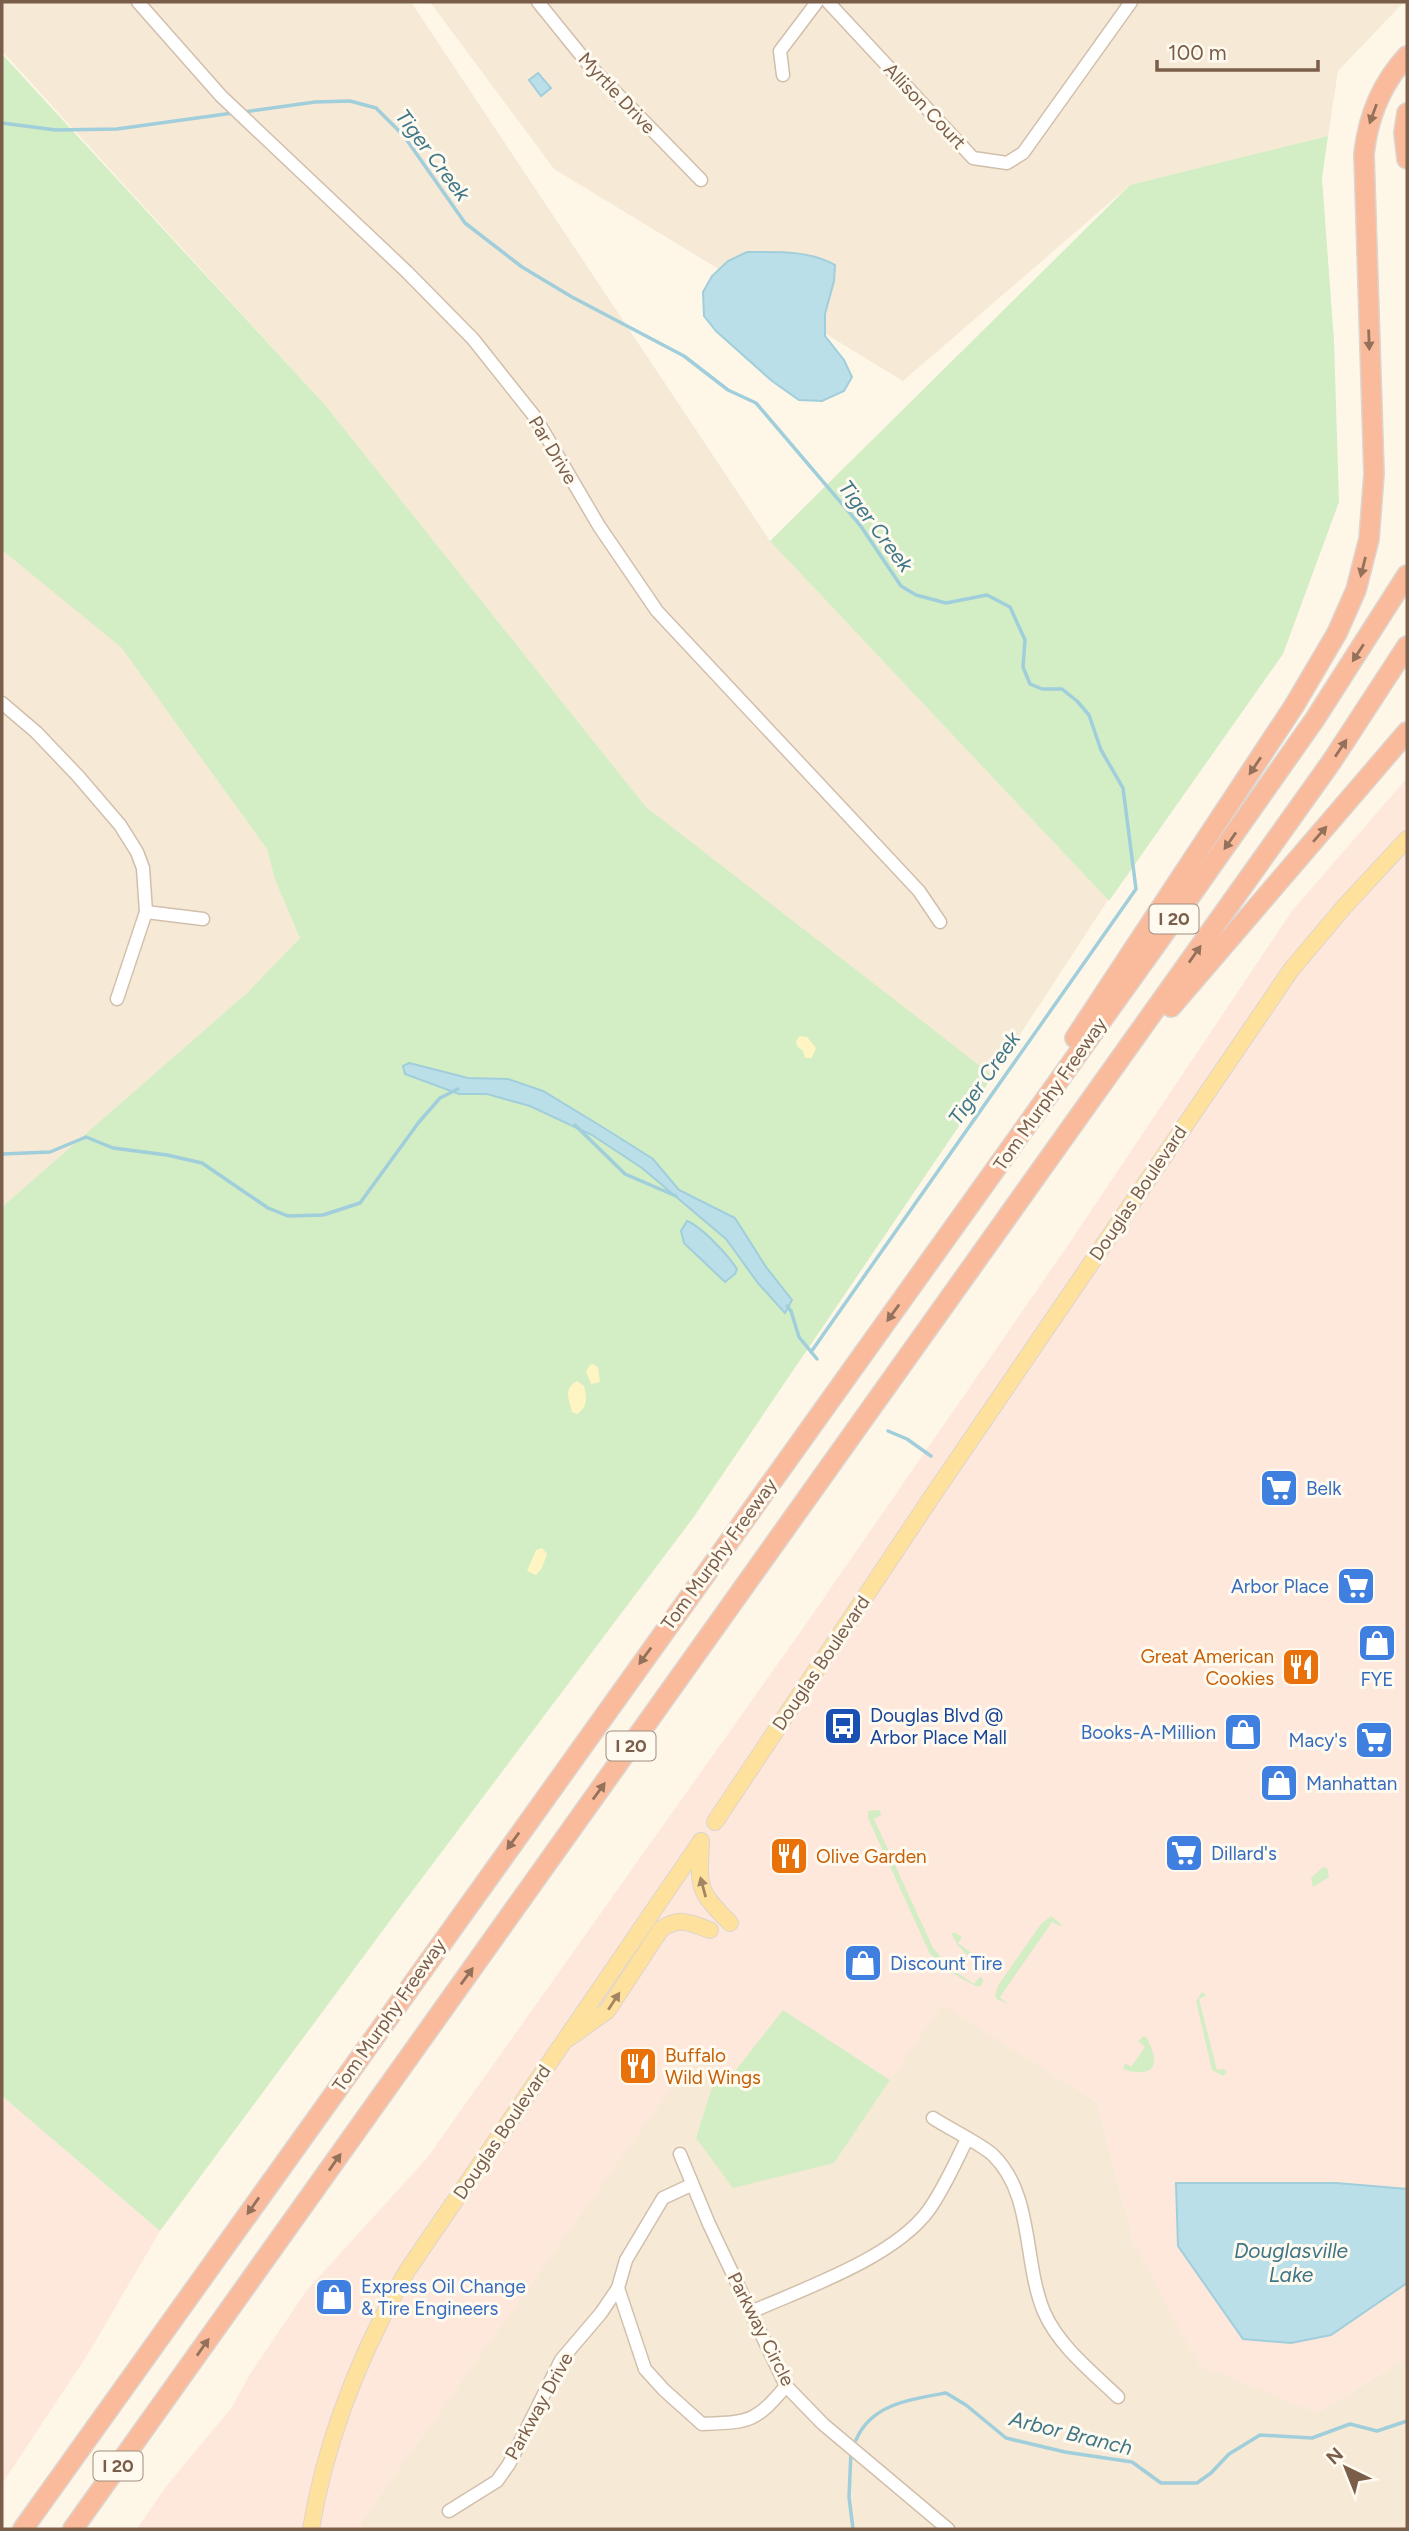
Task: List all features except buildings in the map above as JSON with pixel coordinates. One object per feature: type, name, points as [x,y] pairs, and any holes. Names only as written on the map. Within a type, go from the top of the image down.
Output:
[{"type":"highway","points":[[933,1258],[1146,928],[1294,706],[1337,633],[1352,601],[1369,539],[1374,474],[1364,154],[1375,108],[1390,78],[1407,56]]},
{"type":"highway","points":[[1407,113],[1404,133],[1407,159]]},
{"type":"highway","name":"Tom Murphy Freeway","points":[[23,2529],[1293,751],[1407,575]]},
{"type":"highway","name":"Tom Murphy Freeway","points":[[73,2529],[1332,761],[1407,646]]},
{"type":"highway","points":[[1099,1089],[1407,732]]},
{"type":"highway","points":[[81,2529],[163,2403]]},
{"type":"main road","name":"Douglas Boulevard","points":[[715,1822],[929,1501],[1285,978],[1344,907],[1406,841]]},
{"type":"main road","name":"Douglas Boulevard","points":[[311,2529],[316,2495],[338,2420],[361,2358],[383,2313],[407,2271],[701,1841]]},
{"type":"main road","points":[[701,1841],[699,1880],[706,1899],[730,1923]]},
{"type":"main road","points":[[562,2043],[607,2011],[660,1929],[682,1920],[710,1930]]},
{"type":"street","name":"Par Drive","points":[[138,2],[221,96],[378,244],[473,339],[535,417],[599,526],[657,611],[919,891],[940,922]]},
{"type":"street","name":"Myrtle Drive","points":[[538,2],[589,65],[701,180]]},
{"type":"street","points":[[783,75],[780,51],[817,2]]},
{"type":"street","name":"Allison Court","points":[[828,2],[973,158],[1007,163],[1023,153],[1131,2]]},
{"type":"street","points":[[2,703],[56,751],[130,838],[142,868],[146,912],[117,999]]},
{"type":"street","points":[[146,912],[203,919]]},
{"type":"street","name":"Douglas Boulevard","points":[[701,1841],[715,1822]]},
{"type":"street","points":[[933,2118],[991,2153],[1009,2173],[1043,2310],[1057,2336],[1118,2397]]},
{"type":"street","points":[[751,2312],[865,2260],[895,2242],[928,2212],[967,2139]]},
{"type":"street","name":"Parkway Circle","points":[[680,2154],[691,2185],[786,2386],[823,2424],[948,2529]]},
{"type":"street","name":"Parkway Drive","points":[[449,2511],[497,2482],[509,2464],[561,2360],[601,2313],[618,2288],[626,2260],[663,2198],[691,2185]]},
{"type":"street","points":[[618,2288],[645,2369],[702,2424],[736,2424],[749,2420],[766,2411],[786,2386]]},
{"type":"shaded area","points":[[2,2],[411,2],[770,541],[1108,900],[993,1076],[867,990],[646,807],[325,405],[2,51]]},
{"type":"shaded area","points":[[430,2],[1404,2],[1338,71],[1328,136],[1130,185],[903,381],[554,169]]},
{"type":"shaded area","points":[[2,550],[121,646],[267,849],[275,880],[300,938],[248,992],[2,1207]]},
{"type":"shaded area","name":"Arbor Place","points":[[1407,778],[1407,2358],[1317,2413],[1199,2365],[1134,2244],[1097,2102],[942,2005],[890,2080],[783,2011],[731,2076],[695,2055],[360,2523],[365,2529],[137,2529],[165,2488],[232,2407],[250,2374],[307,2290],[427,2158],[801,1631],[1064,1251],[1292,911]]},
{"type":"shaded area","points":[[942,2004],[1097,2102],[1134,2244],[1317,2413],[1407,2358],[1407,2529],[365,2529],[360,2523],[695,2054],[718,2068],[696,2138],[834,2162]]},
{"type":"shaded area","points":[[2,2096],[160,2231],[88,2354],[2,2484]]},
{"type":"green space","points":[[2,54],[325,405],[646,807],[993,1076],[693,1518],[160,2231],[2,2096],[2,1207],[248,992],[300,938],[275,880],[267,849],[121,647],[2,550]]},
{"type":"green space","points":[[1328,136],[1322,178],[1334,341],[1339,502],[1283,654],[1109,901],[770,541],[1130,185]]},
{"type":"green space","points":[[880,1810],[881,1815],[874,1819],[933,1948],[953,1970],[974,1984],[980,1977],[983,1979],[982,1985],[978,1987],[959,1977],[930,1954],[868,1818],[868,1811]]},
{"type":"green space","points":[[1323,1867],[1327,1868],[1329,1877],[1313,1887],[1311,1878]]},
{"type":"green space","points":[[1051,1916],[1062,1925],[1052,1922],[1000,1997],[1008,2004],[997,1999],[995,1995],[999,1984],[1041,1924]]},
{"type":"green space","points":[[954,1932],[962,1937],[958,1943],[989,1966],[994,1958],[997,1961],[994,1968],[981,1964],[968,1956],[958,1946],[952,1934]]},
{"type":"green space","points":[[1202,1992],[1207,1995],[1199,1999],[1217,2070],[1224,2069],[1227,2072],[1223,2076],[1212,2070],[1196,2001]]},
{"type":"green space","points":[[783,2010],[890,2080],[834,2163],[733,2188],[696,2138],[718,2068],[731,2076]]},
{"type":"green space","points":[[1144,2036],[1153,2052],[1153,2066],[1142,2072],[1123,2069],[1125,2063],[1131,2067],[1145,2047],[1138,2041]]},
{"type":"sand","points":[[800,1036],[807,1037],[816,1048],[812,1058],[805,1058],[803,1051],[797,1046],[796,1041]]},
{"type":"sand","points":[[594,1364],[598,1368],[600,1382],[591,1384],[586,1371]]},
{"type":"sand","points":[[577,1381],[584,1386],[586,1398],[585,1405],[577,1414],[572,1412],[568,1391]]},
{"type":"sand","points":[[542,1548],[547,1554],[536,1575],[527,1571],[536,1550]]},
{"type":"water","points":[[538,73],[551,88],[541,96],[529,80]]},
{"type":"water","points":[[747,252],[803,254],[835,265],[834,281],[825,314],[825,336],[844,360],[852,377],[844,391],[822,401],[799,400],[772,381],[716,331],[704,316],[703,292],[712,276],[728,261]]},
{"type":"water","points":[[409,1063],[468,1078],[508,1079],[543,1091],[653,1159],[679,1190],[735,1218],[766,1267],[792,1300],[785,1313],[758,1283],[726,1239],[642,1168],[592,1135],[530,1106],[487,1094],[459,1094],[405,1074],[403,1066]]},
{"type":"water","points":[[687,1221],[714,1242],[737,1269],[725,1282],[684,1243],[681,1231]]},
{"type":"water","name":"Douglasville Lake","points":[[1176,2183],[1336,2183],[1407,2189],[1407,2283],[1331,2335],[1291,2343],[1243,2339],[1178,2246]]},
{"type":"waterway","name":"Tiger Creek","points":[[244,112],[315,102],[350,101],[376,108],[404,136],[465,223],[522,267],[572,297],[684,356],[728,390],[756,403],[860,525],[901,586],[916,595],[946,603],[987,595],[1010,607],[1025,640],[1023,667],[1030,684],[1042,689],[1062,689],[1077,701],[1089,715],[1101,750],[1123,788],[1136,889],[811,1352]]},
{"type":"waterway","name":"Tiger Creek","points":[[2,123],[56,130],[117,129],[233,113]]},
{"type":"waterway","points":[[2,1154],[50,1152],[86,1137],[113,1148],[202,1163],[268,1208],[288,1216],[323,1215],[360,1203],[419,1122],[440,1098],[458,1089]]},
{"type":"waterway","points":[[575,1125],[625,1174],[676,1196]]},
{"type":"waterway","points":[[787,1306],[799,1337],[817,1359]]},
{"type":"waterway","points":[[888,1431],[907,1439],[931,1456]]},
{"type":"waterway","name":"Arbor Branch","points":[[856,2440],[871,2418],[882,2411],[906,2401],[946,2393],[966,2405],[1006,2438],[1065,2452],[1132,2462],[1161,2483],[1197,2483],[1229,2454],[1260,2435],[1312,2438],[1350,2424],[1377,2431],[1407,2421]]},
{"type":"waterway","name":"Arbor Branch","points":[[851,2451],[849,2497],[853,2529]]},
{"type":"place","name":"Belk","points":[[1279,1488]]},
{"type":"place","name":"Arbor Place","points":[[1356,1586]]},
{"type":"place","name":"FYE","points":[[1377,1643]]},
{"type":"place","name":"Great American Cookies","points":[[1301,1667]]},
{"type":"place","name":"Douglas Blvd @ Arbor Place Mall","points":[[843,1726]]},
{"type":"place","name":"Books-A-Million","points":[[1243,1732]]},
{"type":"place","name":"Macy's","points":[[1374,1740]]},
{"type":"place","name":"Manhattan","points":[[1279,1783]]},
{"type":"place","name":"Dillard's","points":[[1184,1853]]},
{"type":"place","name":"Olive Garden","points":[[789,1856]]},
{"type":"place","name":"Discount Tire","points":[[863,1963]]},
{"type":"place","name":"Buffalo Wild Wings","points":[[638,2066]]},
{"type":"place","name":"Express Oil Change & Tire Engineers","points":[[334,2297]]}]
